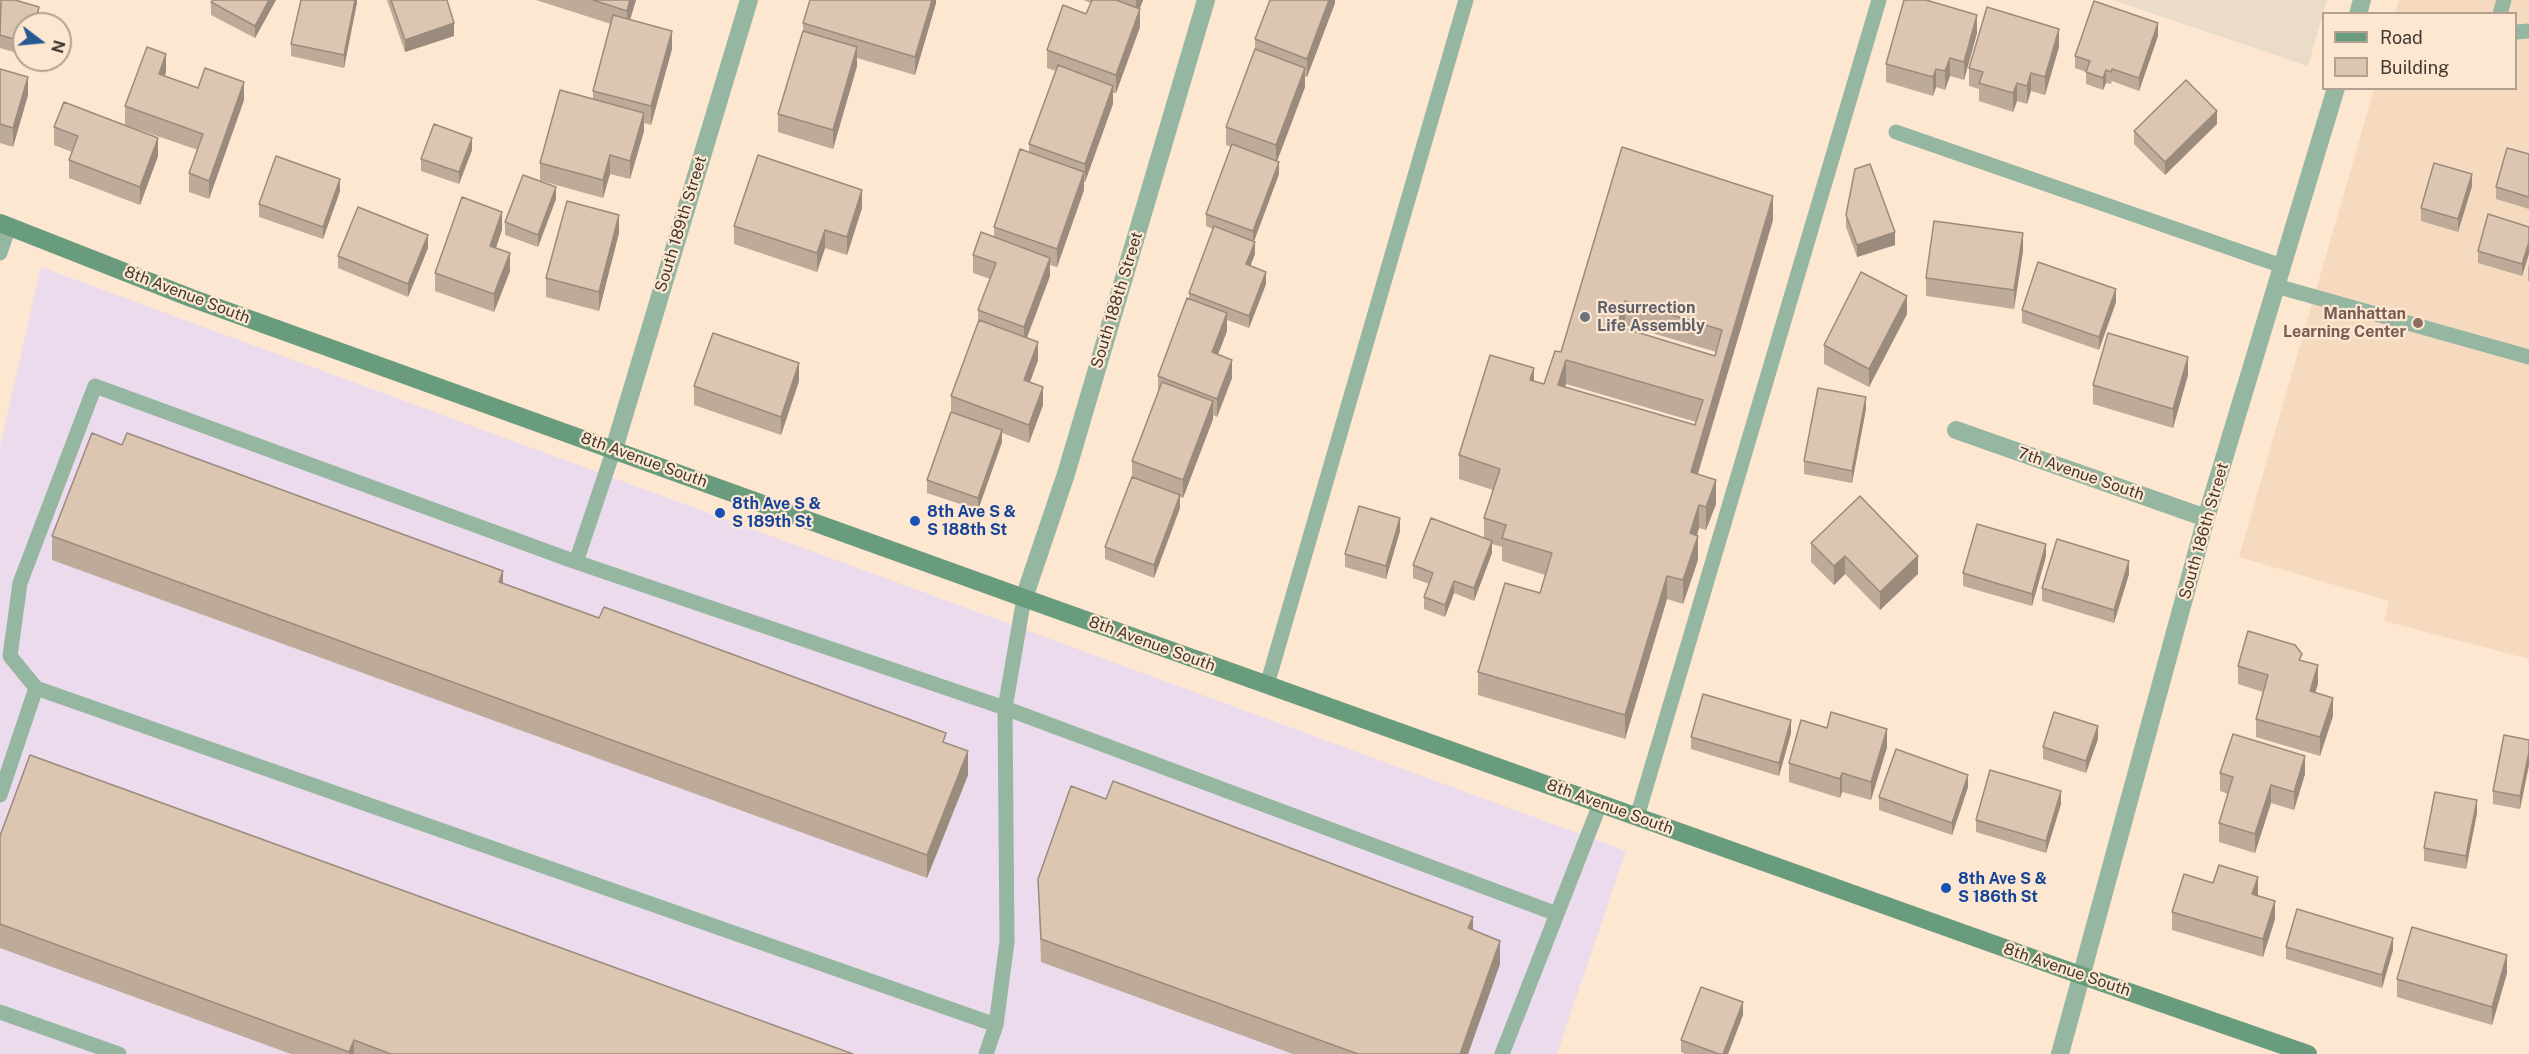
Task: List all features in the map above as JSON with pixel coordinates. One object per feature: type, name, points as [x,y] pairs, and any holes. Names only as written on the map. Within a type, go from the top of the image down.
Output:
[{"type":"street","name":"South 189th Street","points":[[614,449],[749,0]]},
{"type":"street","name":"South 188th Street","points":[[1024,598],[1066,474],[1206,0]]},
{"type":"street","name":"South 186th Street","points":[[2060,1054],[2206,518],[2335,90]]},
{"type":"street","name":"8th Avenue South","points":[[5,225],[191,298],[1267,685],[2305,1054]]},
{"type":"street","name":"7th Avenue South","points":[[1956,430],[2206,518]]},
{"type":"lane","points":[[1267,685],[1466,0]]},
{"type":"lane","points":[[1637,817],[1879,0]]},
{"type":"lane","points":[[1896,132],[2282,266]]},
{"type":"lane","points":[[0,253],[5,225]]},
{"type":"lane","points":[[2276,286],[2529,357]]},
{"type":"lane","points":[[996,1025],[36,688],[10,656],[20,584],[94,386],[576,562],[1005,708],[1557,914]]},
{"type":"lane","points":[[576,562],[614,449]]},
{"type":"lane","points":[[986,1054],[996,1025],[1007,942],[1005,708],[1024,598]]},
{"type":"lane","points":[[0,795],[36,688]]},
{"type":"lane","points":[[1502,1054],[1600,804]]},
{"type":"lane","points":[[0,1012],[119,1054]]},
{"type":"shaded area","points":[[2112,0],[2327,0],[2308,66]]},
{"type":"shaded area","name":"Manhattan Learning Center","points":[[2399,0],[2529,0],[2529,659],[2384,621],[2389,601],[2239,557],[2374,90],[2517,90],[2517,12],[2395,12]]},
{"type":"shaded area","points":[[41,267],[1626,851],[1557,1054],[0,1054],[0,446]]},
{"type":"building","points":[[1,0],[15,0],[39,7],[38,12],[12,12],[12,38],[0,35]]},
{"type":"building","points":[[213,0],[269,0],[255,26],[211,2]]},
{"type":"building","points":[[301,0],[355,0],[344,55],[291,44]]},
{"type":"building","points":[[391,0],[447,0],[454,23],[405,40]]},
{"type":"building","points":[[593,0],[630,0],[627,11]]},
{"type":"building","points":[[810,0],[932,0],[915,57],[803,23]]},
{"type":"building","points":[[1092,0],[1116,0],[1140,9],[1116,75],[1047,50],[1063,5],[1086,14]]},
{"type":"building","points":[[1270,0],[1329,0],[1307,59],[1255,39]]},
{"type":"building","points":[[1904,0],[1926,0],[1977,15],[1964,62],[1950,58],[1945,71],[1936,69],[1933,77],[1886,64]]},
{"type":"building","points":[[2094,1],[2158,23],[2139,78],[2112,69],[2111,72],[2106,70],[2103,78],[2086,72],[2090,61],[2075,56]]},
{"type":"building","points":[[1987,7],[2059,29],[2045,77],[2031,73],[2027,86],[2017,83],[2013,93],[1979,83],[1983,72],[1969,68]]},
{"type":"building","points":[[613,15],[672,31],[651,106],[593,91]]},
{"type":"building","points":[[803,31],[857,47],[833,130],[778,114]]},
{"type":"building","points":[[147,47],[166,54],[159,74],[198,88],[205,68],[244,82],[209,181],[189,173],[203,134],[125,106]]},
{"type":"building","points":[[1255,49],[1305,68],[1276,145],[1226,127]]},
{"type":"building","points":[[1058,65],[1113,86],[1085,164],[1029,144]]},
{"type":"building","points":[[0,69],[28,77],[13,128],[0,124]]},
{"type":"building","points":[[2186,80],[2217,111],[2165,162],[2134,131]]},
{"type":"building","points":[[560,90],[644,113],[630,161],[610,155],[603,180],[540,163]]},
{"type":"building","points":[[64,102],[158,138],[140,187],[69,160],[78,136],[54,127]]},
{"type":"building","points":[[434,124],[472,138],[459,172],[421,159]]},
{"type":"building","points":[[1232,144],[1279,162],[1253,231],[1206,214]]},
{"type":"building","points":[[1622,147],[1773,196],[1691,472],[1716,480],[1706,507],[1699,505],[1690,533],[1698,536],[1683,580],[1667,576],[1625,715],[1478,672],[1505,583],[1540,593],[1552,553],[1502,538],[1506,525],[1484,518],[1500,469],[1459,455],[1490,355],[1534,368],[1530,380],[1544,384],[1555,351],[1561,352]],"holes":[[[1625,301],[1722,330],[1715,356],[1617,326]],[[1566,360],[1703,400],[1695,425],[1558,385]]]},
{"type":"building","points":[[2507,148],[2529,154],[2529,197],[2496,187]]},
{"type":"building","points":[[1020,149],[1084,172],[1057,249],[994,227]]},
{"type":"building","points":[[758,155],[862,190],[847,237],[825,230],[817,253],[734,226]]},
{"type":"building","points":[[276,156],[340,179],[323,227],[259,204]]},
{"type":"building","points":[[2434,163],[2472,174],[2458,219],[2421,208]]},
{"type":"building","points":[[1870,164],[1895,232],[1857,245],[1846,215],[1855,169]]},
{"type":"building","points":[[523,175],[556,187],[538,235],[505,222]]},
{"type":"building","points":[[462,197],[502,212],[490,246],[510,253],[494,294],[435,273]]},
{"type":"building","points":[[567,201],[619,215],[599,292],[546,278]]},
{"type":"building","points":[[358,207],[428,235],[408,284],[338,256]]},
{"type":"building","points":[[2488,214],[2529,227],[2529,242],[2522,264],[2478,251]]},
{"type":"building","points":[[1934,221],[2023,233],[2014,290],[1926,278]]},
{"type":"building","points":[[1214,226],[1255,242],[1246,264],[1266,272],[1249,316],[1189,293]]},
{"type":"building","points":[[981,232],[1050,258],[1024,327],[978,310],[996,263],[973,255]]},
{"type":"building","points":[[2038,262],[2116,289],[2099,337],[2022,310]]},
{"type":"building","points":[[1861,272],[1907,296],[1869,369],[1824,345]]},
{"type":"building","points":[[1187,298],[1227,313],[1212,352],[1232,360],[1217,399],[1158,376]]},
{"type":"building","points":[[979,320],[1038,342],[1024,380],[1043,387],[1029,425],[951,396]]},
{"type":"building","points":[[713,333],[799,363],[781,417],[694,386]]},
{"type":"building","points":[[2108,333],[2188,357],[2173,409],[2093,385]]},
{"type":"building","points":[[1162,382],[1213,401],[1183,480],[1132,461]]},
{"type":"building","points":[[1818,388],[1866,397],[1852,471],[1804,461]]},
{"type":"building","points":[[951,412],[1002,430],[978,498],[927,480]]},
{"type":"building","points":[[92,433],[122,445],[127,433],[503,571],[499,582],[599,618],[604,607],[946,733],[943,742],[968,751],[927,855],[52,536]]},
{"type":"building","points":[[1132,477],[1180,495],[1154,565],[1105,547]]},
{"type":"building","points":[[1860,496],[1918,556],[1880,592],[1845,556],[1834,566],[1811,543]]},
{"type":"building","points":[[1359,506],[1400,518],[1386,566],[1345,554]]},
{"type":"building","points":[[1431,518],[1492,541],[1474,588],[1454,581],[1445,605],[1424,597],[1433,573],[1413,565]]},
{"type":"building","points":[[1977,524],[2046,544],[2032,594],[1963,573]]},
{"type":"building","points":[[2057,539],[2129,561],[2114,610],[2042,588]]},
{"type":"building","points":[[2248,631],[2295,645],[2302,654],[2299,660],[2318,665],[2310,691],[2333,698],[2320,737],[2256,719],[2268,675],[2238,666]]},
{"type":"building","points":[[1703,694],[1791,720],[1779,763],[1691,737]]},
{"type":"building","points":[[1831,712],[1887,729],[1871,782],[1842,773],[1840,779],[1789,763],[1801,720],[1827,728]]},
{"type":"building","points":[[2054,712],[2098,726],[2086,761],[2043,747]]},
{"type":"building","points":[[2233,734],[2305,756],[2294,792],[2271,785],[2255,834],[2219,823],[2233,777],[2220,773]]},
{"type":"building","points":[[2504,735],[2529,740],[2529,752],[2520,796],[2493,791]]},
{"type":"building","points":[[1896,749],[1968,775],[1952,823],[1879,797]]},
{"type":"building","points":[[30,755],[853,1054],[391,1054],[354,1040],[349,1052],[0,924],[0,836]]},
{"type":"building","points":[[1990,770],[2061,791],[2046,841],[1976,820]]},
{"type":"building","points":[[1113,781],[1473,917],[1468,928],[1500,941],[1460,1054],[1358,1054],[1041,939],[1038,879],[1071,786],[1106,799]]},
{"type":"building","points":[[2435,792],[2477,800],[2466,856],[2424,848]]},
{"type":"building","points":[[2219,865],[2258,877],[2252,894],[2275,901],[2263,939],[2172,912],[2184,874],[2213,883]]},
{"type":"building","points":[[2297,909],[2393,938],[2382,975],[2286,947]]},
{"type":"building","points":[[2412,927],[2507,955],[2492,1007],[2397,979]]},
{"type":"building","points":[[1701,987],[1743,1002],[1723,1054],[1681,1040]]},
{"type":"place","name":"Resurrection Life Assembly","points":[[1585,317]]},
{"type":"place","name":"Manhattan Learning Center","points":[[2418,323]]},
{"type":"place","name":"8th Ave S & S 189th St","points":[[720,513]]},
{"type":"place","name":"8th Ave S & S 188th St","points":[[915,521]]},
{"type":"place","name":"8th Ave S & S 186th St","points":[[1946,888]]}]
